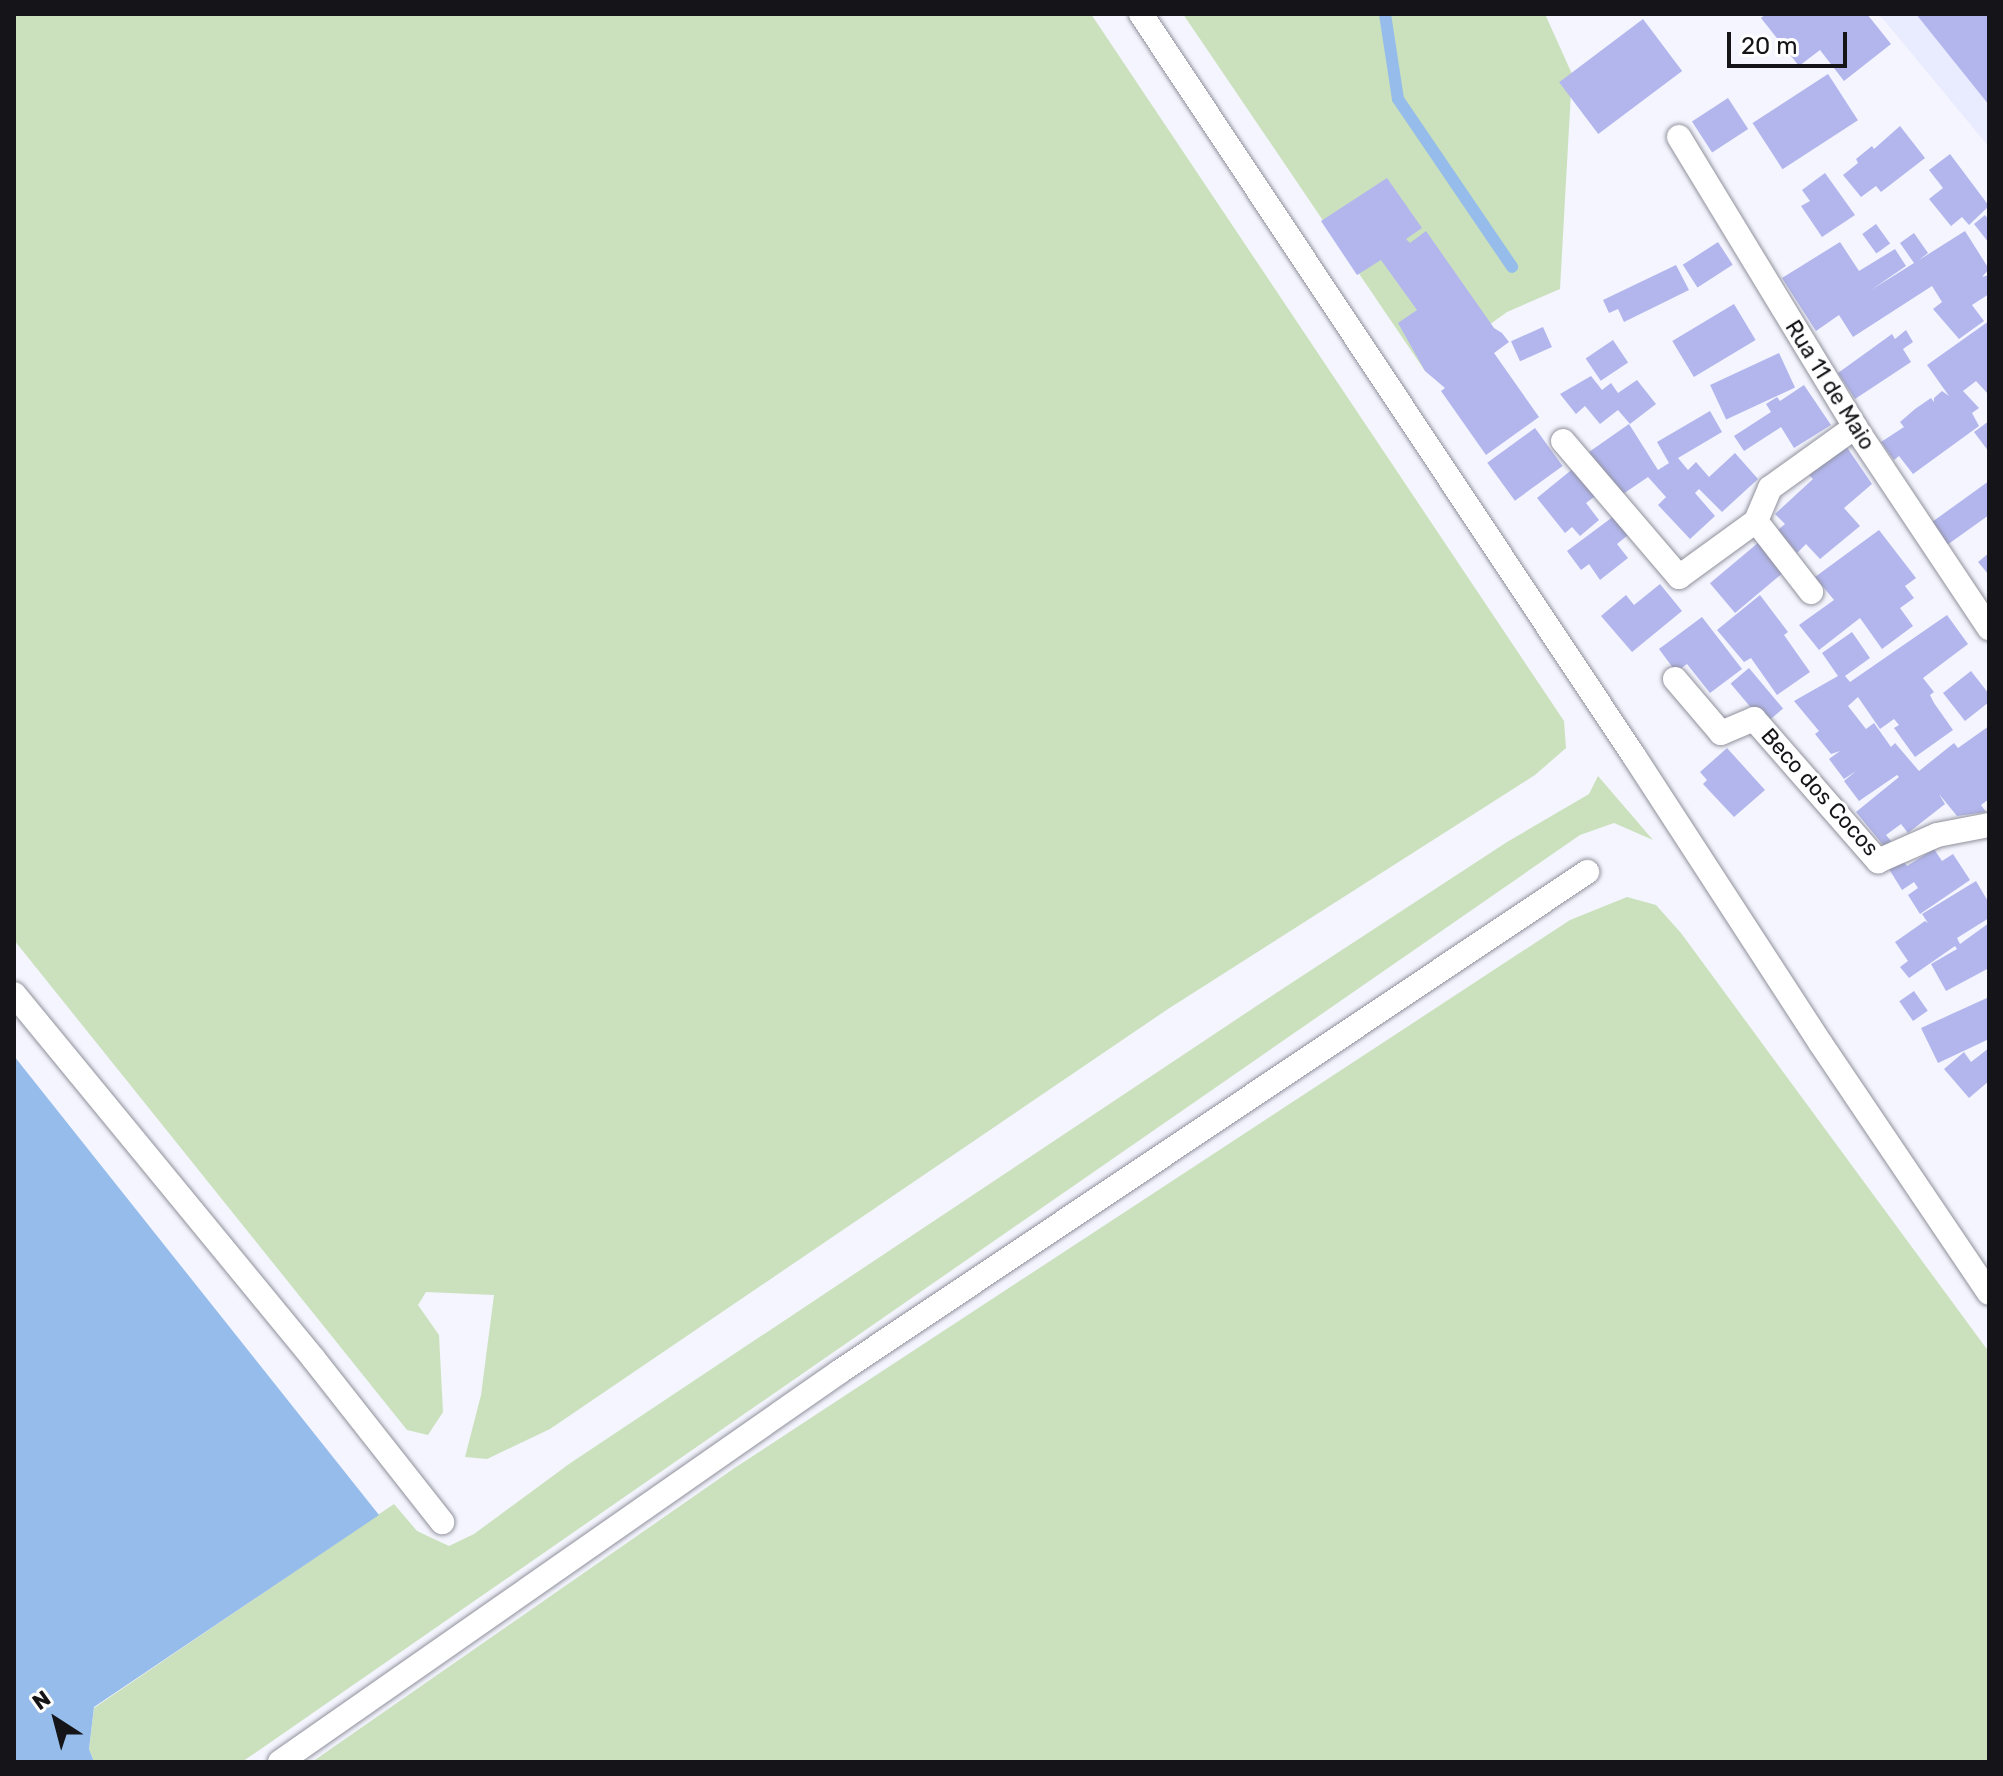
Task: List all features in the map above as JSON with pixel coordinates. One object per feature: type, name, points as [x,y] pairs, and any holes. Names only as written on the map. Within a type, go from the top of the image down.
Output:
[{"type":"lane","points":[[1141,14],[1625,742],[1821,1044],[1989,1293]]},
{"type":"lane","name":"Rua 11 de Maio","points":[[1679,137],[1855,427],[1989,628]]},
{"type":"lane","points":[[1563,441],[1679,577],[1756,521],[1770,488],[1855,427]]},
{"type":"lane","points":[[1756,521],[1811,592]]},
{"type":"lane","name":"Beco dos Cocos","points":[[1675,679],[1721,733],[1754,719],[1878,861],[1937,835],[1989,825]]},
{"type":"lane","points":[[280,1762],[839,1372],[1587,872]]},
{"type":"lane","points":[[14,994],[313,1358],[442,1522]]},
{"type":"shaded area","points":[[1878,14],[1989,14],[1989,147],[1889,26]]},
{"type":"green space","points":[[14,14],[1091,14],[1564,721],[1566,748],[1535,775],[1168,1009],[550,1429],[487,1459],[465,1457],[481,1395],[494,1295],[426,1292],[418,1305],[439,1335],[443,1412],[428,1435],[407,1430],[14,940]]},
{"type":"green space","points":[[1183,14],[1545,14],[1572,74],[1560,289],[1507,312],[1425,371]]},
{"type":"green space","points":[[1598,776],[1653,840],[1614,823],[1580,835],[242,1762],[94,1762],[89,1749],[94,1708],[394,1504],[417,1531],[449,1546],[474,1534],[569,1464],[1261,1003],[1507,842],[1589,794]]},
{"type":"green space","points":[[1627,897],[1656,905],[1681,933],[1989,1352],[1989,1762],[312,1762],[736,1467],[1570,920]]},
{"type":"water","points":[[14,1056],[379,1515],[94,1707],[89,1749],[94,1762],[14,1762]]},
{"type":"building","points":[[1766,14],[1867,14],[1891,44],[1844,81],[1820,50],[1799,66],[1761,18]]},
{"type":"building","points":[[1916,14],[1989,14],[1989,105]]},
{"type":"building","points":[[1643,19],[1682,71],[1598,134],[1559,82]]},
{"type":"building","points":[[1828,74],[1858,120],[1782,169],[1753,123]]},
{"type":"building","points":[[1728,98],[1748,129],[1712,152],[1692,121]]},
{"type":"building","points":[[1900,126],[1925,158],[1881,192],[1876,186],[1861,197],[1843,175],[1858,163],[1856,159],[1872,146],[1874,149]]},
{"type":"building","points":[[1950,154],[1989,206],[1969,225],[1962,217],[1951,226],[1929,199],[1943,188],[1929,170]]},
{"type":"building","points":[[1825,173],[1855,215],[1822,237],[1801,206],[1810,201],[1802,190]]},
{"type":"building","points":[[1387,178],[1422,228],[1406,239],[1410,243],[1426,231],[1494,328],[1509,342],[1494,353],[1539,417],[1486,455],[1441,391],[1445,388],[1425,371],[1398,323],[1417,310],[1381,260],[1357,275],[1321,221]]},
{"type":"building","points":[[1985,215],[1989,220],[1989,243],[1974,224]]},
{"type":"building","points":[[1876,224],[1890,243],[1876,253],[1862,234]]},
{"type":"building","points":[[1965,231],[1989,269],[1982,277],[1989,275],[1989,294],[1972,305],[1984,321],[1959,339],[1933,309],[1942,302],[1932,286],[1853,337],[1839,315],[1816,331],[1782,278],[1840,242],[1859,271],[1895,249],[1906,266],[1871,290],[1914,263],[1900,243],[1914,233],[1928,253],[1919,260]]},
{"type":"building","points":[[1718,242],[1733,265],[1697,288],[1683,265]]},
{"type":"building","points":[[1676,265],[1689,290],[1624,322],[1618,309],[1609,313],[1603,300]]},
{"type":"building","points":[[1734,304],[1756,340],[1694,377],[1672,341]]},
{"type":"building","points":[[1989,321],[1989,395],[1976,381],[1963,391],[1979,408],[1972,413],[1979,426],[1913,474],[1899,456],[1894,460],[1881,442],[1904,427],[1900,422],[1931,398],[1934,402],[1942,391],[1949,396],[1927,365]]},
{"type":"building","points":[[1543,327],[1552,347],[1520,361],[1511,341]]},
{"type":"building","points":[[1906,330],[1913,342],[1903,349],[1911,362],[1855,399],[1838,373],[1892,334],[1895,339]]},
{"type":"building","points":[[1613,340],[1628,362],[1601,381],[1586,358]]},
{"type":"building","points":[[1779,353],[1795,387],[1726,420],[1710,385]]},
{"type":"building","points":[[1591,376],[1602,390],[1611,383],[1618,393],[1637,380],[1656,404],[1630,424],[1618,410],[1600,424],[1585,406],[1576,414],[1560,394]]},
{"type":"building","points":[[1804,385],[1831,425],[1794,448],[1781,427],[1744,451],[1734,436],[1771,412],[1766,404],[1777,397],[1780,401]]},
{"type":"building","points":[[1710,411],[1722,432],[1678,458],[1688,470],[1696,462],[1709,477],[1735,453],[1758,479],[1722,512],[1699,489],[1695,493],[1715,516],[1690,539],[1658,505],[1666,497],[1648,477],[1623,494],[1589,452],[1629,424],[1658,470],[1669,463],[1657,442]]},
{"type":"building","points":[[1989,421],[1989,452],[1974,432]]},
{"type":"building","points":[[1535,428],[1563,466],[1515,501],[1487,463]]},
{"type":"building","points":[[1844,443],[1872,484],[1844,508],[1860,526],[1820,559],[1806,544],[1797,553],[1778,530],[1785,524],[1775,514],[1813,479],[1809,475]]},
{"type":"building","points":[[1575,467],[1598,494],[1586,503],[1599,520],[1580,536],[1572,527],[1565,533],[1537,498]]},
{"type":"building","points":[[1989,481],[1989,515],[1947,545],[1932,522]]},
{"type":"building","points":[[1614,516],[1628,535],[1617,544],[1628,558],[1600,580],[1589,564],[1581,570],[1567,551]]},
{"type":"building","points":[[1879,530],[1916,578],[1905,586],[1914,598],[1900,608],[1913,626],[1882,649],[1860,618],[1819,650],[1799,625],[1834,600],[1815,577]]},
{"type":"building","points":[[1759,542],[1784,572],[1735,613],[1710,583]]},
{"type":"building","points":[[1989,553],[1989,575],[1978,562]]},
{"type":"building","points":[[1660,584],[1682,611],[1632,652],[1601,616],[1626,595],[1634,605]]},
{"type":"building","points":[[1760,595],[1788,632],[1784,635],[1810,672],[1777,695],[1751,658],[1744,662],[1717,630]]},
{"type":"building","points":[[1947,615],[1968,644],[1923,678],[1934,692],[1930,695],[1934,703],[1953,730],[1915,757],[1894,728],[1899,725],[1894,719],[1880,729],[1858,697],[1848,706],[1866,729],[1874,723],[1891,747],[1895,743],[1919,771],[1954,743],[1958,748],[1989,726],[1989,799],[1981,805],[1986,812],[1957,816],[1939,794],[1945,804],[1908,833],[1901,824],[1886,835],[1891,841],[1884,846],[1856,812],[1899,777],[1897,775],[1859,801],[1844,781],[1856,771],[1844,779],[1829,759],[1840,751],[1831,754],[1815,734],[1819,731],[1794,701],[1838,676],[1822,653],[1852,632],[1870,658],[1845,676],[1850,682]]},
{"type":"building","points":[[1702,617],[1742,669],[1710,693],[1687,664],[1676,672],[1659,649]]},
{"type":"building","points":[[1749,668],[1783,709],[1765,724],[1731,683]]},
{"type":"building","points":[[1971,671],[1989,694],[1989,702],[1965,721],[1943,693]]},
{"type":"building","points":[[1727,748],[1765,790],[1734,817],[1703,784],[1707,780],[1700,772]]},
{"type":"building","points":[[1934,849],[1942,861],[1953,854],[1970,880],[1920,914],[1908,895],[1918,888],[1914,882],[1902,890],[1889,869],[1903,861],[1907,866]]},
{"type":"building","points":[[1976,881],[1989,903],[1989,918],[1957,938],[1960,944],[1989,923],[1989,968],[1946,991],[1931,964],[1957,949],[1955,946],[1909,978],[1900,967],[1908,961],[1895,942],[1925,921],[1928,923],[1922,914]]},
{"type":"building","points":[[1914,991],[1928,1011],[1913,1021],[1899,1001]]},
{"type":"building","points":[[1989,997],[1989,1039],[1938,1063],[1921,1028]]},
{"type":"building","points":[[1989,1048],[1989,1081],[1969,1098],[1944,1069],[1964,1052],[1971,1062]]},
{"type":"waterway","points":[[1385,14],[1398,99],[1512,267]]}]
